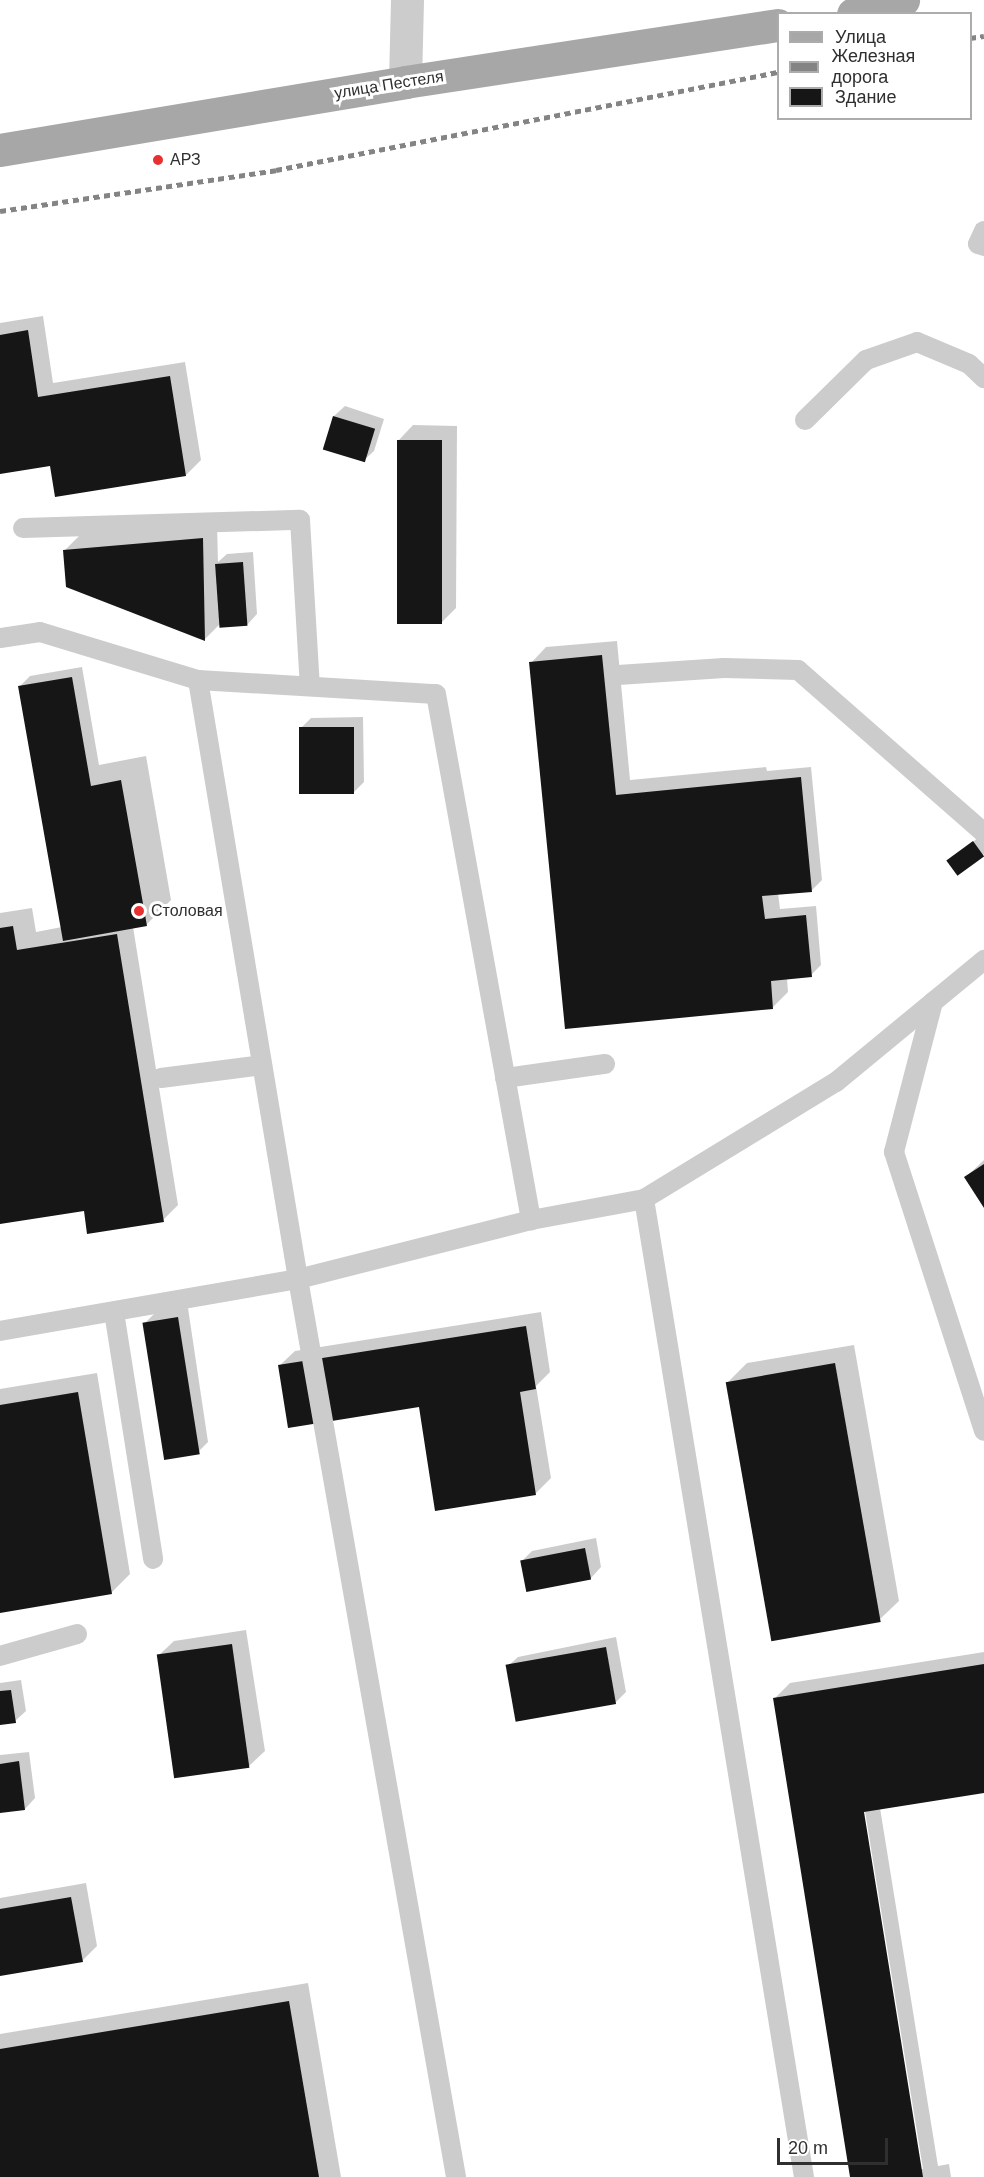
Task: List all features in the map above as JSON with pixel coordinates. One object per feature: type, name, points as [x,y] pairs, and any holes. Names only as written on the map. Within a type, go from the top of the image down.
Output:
[{"type":"main road","points":[[862,8],[903,0]]},
{"type":"main road","name":"улица Пестеля","points":[[0,150],[405,82],[777,25]]},
{"type":"street","points":[[405,82],[407,0]]},
{"type":"lane","points":[[984,231],[978,244],[984,246]]},
{"type":"lane","points":[[805,420],[866,360],[917,342],[969,364],[984,378]]},
{"type":"lane","points":[[23,528],[300,520],[310,686]]},
{"type":"lane","points":[[0,638],[40,632],[198,680],[436,694],[531,1220]]},
{"type":"lane","points":[[618,675],[724,668],[798,670],[984,833]]},
{"type":"lane","points":[[198,680],[298,1279],[456,2177]]},
{"type":"lane","points":[[0,1331],[298,1279],[531,1220],[644,1199],[836,1082],[984,960]]},
{"type":"lane","points":[[933,1002],[894,1152],[984,1431]]},
{"type":"lane","points":[[505,1078],[605,1064]]},
{"type":"lane","points":[[161,1078],[262,1065]]},
{"type":"lane","points":[[644,1199],[804,2177]]},
{"type":"lane","points":[[114,1311],[153,1559]]},
{"type":"lane","points":[[0,1656],[77,1634]]},
{"type":"building","points":[[28,330],[38,397],[170,376],[186,476],[55,497],[50,466],[0,474],[0,335]]},
{"type":"building","points":[[333,416],[375,429],[365,462],[323,449]]},
{"type":"building","points":[[397,440],[442,440],[442,624],[397,624]]},
{"type":"building","points":[[203,538],[205,641],[66,587],[63,550]]},
{"type":"building","points":[[243,562],[247,626],[220,628],[215,564]]},
{"type":"building","points":[[602,655],[616,795],[801,777],[812,892],[762,896],[765,919],[806,915],[812,977],[771,981],[773,1009],[565,1029],[529,662]]},
{"type":"building","points":[[72,677],[91,786],[121,780],[147,926],[63,941],[18,686]]},
{"type":"building","points":[[299,727],[354,727],[354,794],[299,794]]},
{"type":"building","points":[[973,841],[984,856],[957,876],[946,860]]},
{"type":"building","points":[[13,926],[17,950],[117,934],[164,1222],[87,1234],[84,1211],[0,1224],[0,928]]},
{"type":"building","points":[[984,1164],[984,1208],[964,1177]]},
{"type":"building","points":[[178,1317],[200,1454],[164,1460],[142,1323]]},
{"type":"building","points":[[526,1326],[536,1389],[520,1392],[536,1495],[435,1511],[419,1407],[288,1428],[278,1365]]},
{"type":"building","points":[[835,1363],[881,1622],[771,1641],[726,1382]]},
{"type":"building","points":[[78,1392],[112,1594],[0,1613],[0,1405]]},
{"type":"building","points":[[585,1548],[591,1579],[526,1592],[520,1561]]},
{"type":"building","points":[[232,1644],[249,1768],[174,1778],[157,1655]]},
{"type":"building","points":[[606,1647],[616,1704],[516,1722],[506,1665]]},
{"type":"building","points":[[984,1664],[984,1793],[864,1812],[923,2177],[850,2177],[773,1698]]},
{"type":"building","points":[[11,1690],[16,1723],[0,1725],[0,1691]]},
{"type":"building","points":[[19,1761],[25,1810],[0,1813],[0,1764]]},
{"type":"building","points":[[71,1897],[83,1962],[0,1976],[0,1909]]},
{"type":"building","points":[[289,2001],[319,2177],[0,2177],[0,2049]]},
{"type":"railway","points":[[972,38],[984,36]]},
{"type":"railway","points":[[0,211],[276,170],[777,72]]},
{"type":"place","name":"АРЗ","points":[[158,160]]},
{"type":"place","name":"Столовая","points":[[139,911]]}]
